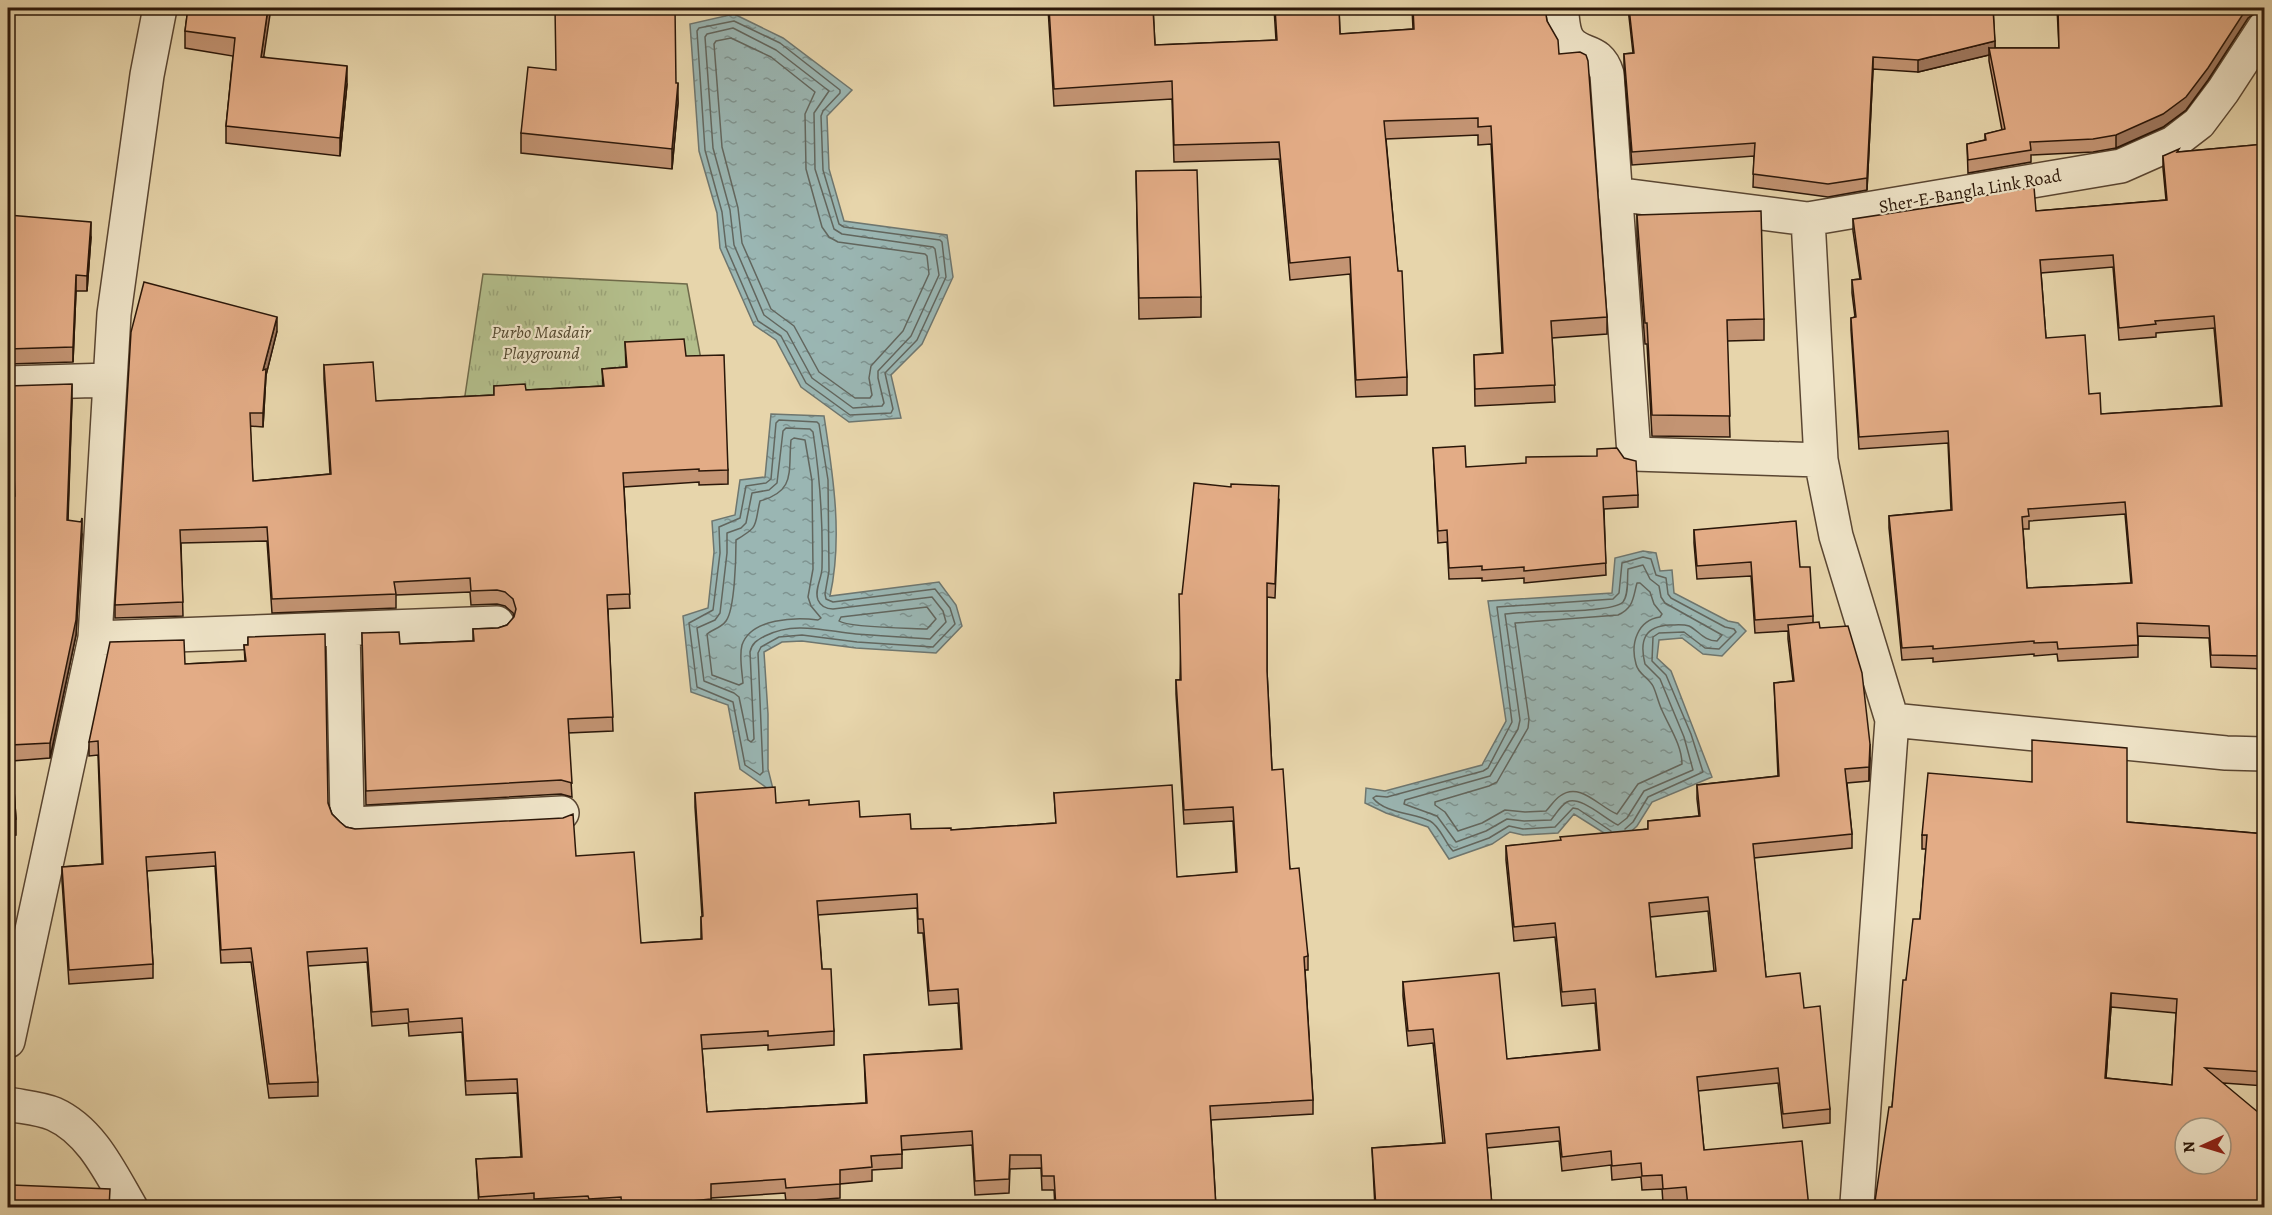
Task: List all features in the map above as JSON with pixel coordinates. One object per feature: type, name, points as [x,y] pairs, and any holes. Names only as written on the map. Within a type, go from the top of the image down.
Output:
[{"type":"street","points":[[8,1041],[95,638],[114,314],[147,75],[160,8]]},
{"type":"street","points":[[1561,8],[1566,36],[1570,43],[1598,57],[1604,64],[1607,74],[1634,454],[1821,460]]},
{"type":"street","name":"Sher-E-Bangla Link Road","points":[[1615,194],[1808,219],[2121,166],[2173,143],[2199,123],[2265,28]]},
{"type":"street","points":[[1808,219],[1821,460],[1836,536],[1892,720],[1858,1206]]},
{"type":"street","points":[[8,383],[110,380]]},
{"type":"street","points":[[95,638],[497,623]]},
{"type":"street","points":[[343,629],[347,816],[350,821],[354,824],[562,813]]},
{"type":"street","points":[[1892,720],[2226,753],[2265,754]]},
{"type":"street","points":[[8,1104],[54,1114],[79,1131],[99,1153],[131,1208]]},
{"type":"green space","name":"Purbo Masdair Playground","points":[[483,274],[687,284],[710,408],[463,409]]},
{"type":"water","points":[[734,14],[783,38],[852,90],[827,116],[829,169],[844,221],[947,235],[953,277],[922,344],[891,375],[901,418],[849,422],[801,387],[776,340],[754,325],[720,248],[717,213],[699,151],[690,24]]},
{"type":"water","points":[[771,414],[824,416],[833,483],[836,529],[834,574],[830,596],[939,582],[956,605],[962,626],[936,653],[856,648],[802,641],[782,642],[764,652],[768,714],[768,769],[774,793],[740,769],[728,705],[691,692],[683,616],[708,608],[714,552],[712,521],[735,515],[740,480],[765,477]]},
{"type":"water","points":[[1643,551],[1656,553],[1660,571],[1672,570],[1674,593],[1728,621],[1738,623],[1746,631],[1722,656],[1703,654],[1682,638],[1659,640],[1657,658],[1671,671],[1712,777],[1652,802],[1637,826],[1622,840],[1612,838],[1574,814],[1558,833],[1523,835],[1510,832],[1492,844],[1449,859],[1428,827],[1386,813],[1365,803],[1366,788],[1385,791],[1482,765],[1506,721],[1488,601],[1612,593],[1615,558]]},
{"type":"building","points":[[188,8],[268,8],[261,57],[347,66],[340,138],[226,126],[235,38],[185,31]]},
{"type":"building","points":[[555,8],[675,8],[676,83],[678,83],[672,149],[521,133],[528,67],[556,70]]},
{"type":"building","points":[[1049,8],[1153,8],[1155,45],[1277,40],[1275,8],[1339,8],[1340,34],[1414,29],[1413,8],[1545,8],[1547,21],[1558,40],[1559,54],[1580,52],[1586,55],[1588,61],[1607,317],[1551,321],[1555,385],[1475,389],[1474,355],[1503,353],[1491,126],[1478,127],[1478,118],[1384,121],[1398,271],[1402,271],[1407,377],[1356,380],[1350,257],[1290,263],[1279,142],[1174,145],[1172,81],[1054,89]]},
{"type":"building","points":[[1629,8],[1993,8],[1995,41],[1918,60],[1873,57],[1867,178],[1828,184],[1753,174],[1755,143],[1632,152],[1624,54],[1634,53]]},
{"type":"building","points":[[2058,8],[2247,8],[2186,97],[2163,114],[2116,135],[2093,139],[2030,142],[2031,150],[1968,160],[1967,144],[1986,140],[1985,134],[2005,129],[1989,48],[2059,48]]},
{"type":"building","points":[[2265,144],[2265,656],[2211,655],[2209,626],[2137,623],[2138,645],[2058,649],[2057,642],[2034,643],[2034,641],[1933,649],[1933,646],[1902,648],[1889,516],[1952,510],[1948,431],[1859,437],[1851,318],[1856,317],[1852,280],[1861,279],[1853,219],[1971,201],[1971,198],[2034,187],[2036,211],[2167,200],[2163,156],[2179,149],[2177,152]],"holes":[[[2113,255],[2119,328],[2156,324],[2155,321],[2214,316],[2222,406],[2101,414],[2100,393],[2089,394],[2085,335],[2046,338],[2040,260]],[[2125,502],[2132,583],[2027,588],[2022,517],[2029,516],[2028,509]]]},
{"type":"building","points":[[1197,170],[1201,297],[1139,298],[1136,171]]},
{"type":"building","points":[[1761,211],[1764,319],[1727,320],[1730,416],[1652,415],[1647,323],[1645,323],[1637,215]]},
{"type":"building","points":[[8,215],[91,222],[87,276],[76,275],[73,347],[8,349]]},
{"type":"building","points":[[144,282],[277,317],[263,370],[266,369],[263,413],[250,413],[253,481],[331,474],[324,365],[373,362],[376,401],[494,395],[494,386],[525,384],[526,390],[604,386],[602,369],[627,367],[625,342],[684,339],[686,356],[724,355],[728,470],[699,471],[699,469],[623,473],[630,594],[607,595],[613,717],[568,719],[572,783],[561,780],[366,791],[362,633],[399,632],[400,644],[474,641],[473,629],[498,628],[507,625],[514,617],[516,609],[513,599],[505,592],[497,590],[471,591],[470,578],[394,582],[396,594],[272,599],[267,527],[180,530],[183,602],[115,605],[131,332]]},
{"type":"building","points":[[72,384],[67,520],[81,522],[82,518],[76,620],[50,743],[11,745],[16,819],[8,820],[8,497],[15,496],[12,431],[8,431],[8,386]]},
{"type":"building","points":[[1465,446],[1466,467],[1526,463],[1526,457],[1597,456],[1597,449],[1617,448],[1624,458],[1636,461],[1638,495],[1603,497],[1606,563],[1524,571],[1524,567],[1482,570],[1482,566],[1449,568],[1447,530],[1438,531],[1433,448]]},
{"type":"building","points":[[1194,483],[1231,487],[1231,484],[1279,486],[1275,584],[1267,583],[1267,671],[1272,770],[1283,769],[1290,869],[1299,868],[1308,956],[1304,957],[1313,1100],[1210,1106],[1216,1208],[1056,1208],[1054,1176],[1042,1176],[1041,1155],[1010,1155],[1009,1179],[975,1181],[972,1131],[901,1136],[902,1154],[871,1156],[872,1167],[840,1170],[840,1184],[786,1188],[785,1179],[711,1184],[711,1199],[623,1208],[621,1197],[534,1199],[534,1193],[479,1197],[476,1159],[522,1157],[517,1079],[466,1081],[462,1018],[409,1022],[408,1009],[372,1012],[367,948],[307,952],[318,1082],[269,1084],[251,948],[221,950],[215,852],[146,857],[153,964],[69,970],[62,867],[103,864],[98,741],[89,742],[110,642],[184,640],[185,664],[246,661],[244,645],[248,645],[248,637],[325,634],[328,803],[332,814],[340,822],[346,827],[355,829],[563,818],[573,814],[576,856],[634,852],[641,943],[702,939],[701,917],[703,916],[695,793],[775,787],[776,803],[809,800],[809,805],[859,801],[860,817],[910,814],[911,829],[951,828],[951,830],[1056,823],[1054,793],[1172,785],[1177,877],[1237,872],[1233,807],[1184,810],[1176,680],[1181,680],[1179,594],[1182,594]],"holes":[[[917,894],[918,919],[923,919],[929,991],[958,989],[962,1049],[864,1055],[867,1103],[707,1112],[701,1035],[768,1031],[768,1036],[834,1031],[831,969],[822,969],[817,901]]]},
{"type":"building","points":[[1796,521],[1800,567],[1810,567],[1813,616],[1755,620],[1751,562],[1697,566],[1694,530]]},
{"type":"building","points":[[1819,622],[1820,628],[1848,626],[1862,673],[1870,744],[1869,767],[1845,769],[1852,834],[1753,844],[1766,977],[1800,973],[1804,1008],[1820,1006],[1830,1109],[1783,1114],[1778,1068],[1697,1077],[1704,1150],[1802,1141],[1809,1208],[1688,1207],[1686,1187],[1663,1189],[1662,1175],[1642,1176],[1641,1163],[1612,1166],[1611,1151],[1562,1157],[1559,1127],[1486,1134],[1492,1206],[1522,1204],[1523,1208],[1376,1208],[1372,1148],[1445,1143],[1433,1029],[1408,1031],[1403,982],[1499,973],[1507,1059],[1600,1050],[1595,989],[1562,992],[1555,923],[1514,927],[1506,846],[1561,840],[1560,837],[1648,829],[1648,821],[1700,816],[1697,785],[1779,776],[1774,683],[1794,681],[1788,625]],"holes":[[[1708,897],[1716,971],[1656,977],[1649,903]]]},
{"type":"building","points":[[2032,740],[2127,748],[2127,822],[2265,834],[2265,1072],[2205,1068],[2265,1118],[2265,1208],[1874,1208],[1889,1107],[1892,1107],[1903,980],[1906,980],[1913,919],[1920,919],[1927,835],[1922,835],[1928,773],[2032,782]],"holes":[[[2111,993],[2177,999],[2172,1085],[2105,1078]]]},
{"type":"building","points":[[12,1185],[110,1189],[109,1208],[11,1208]]}]
